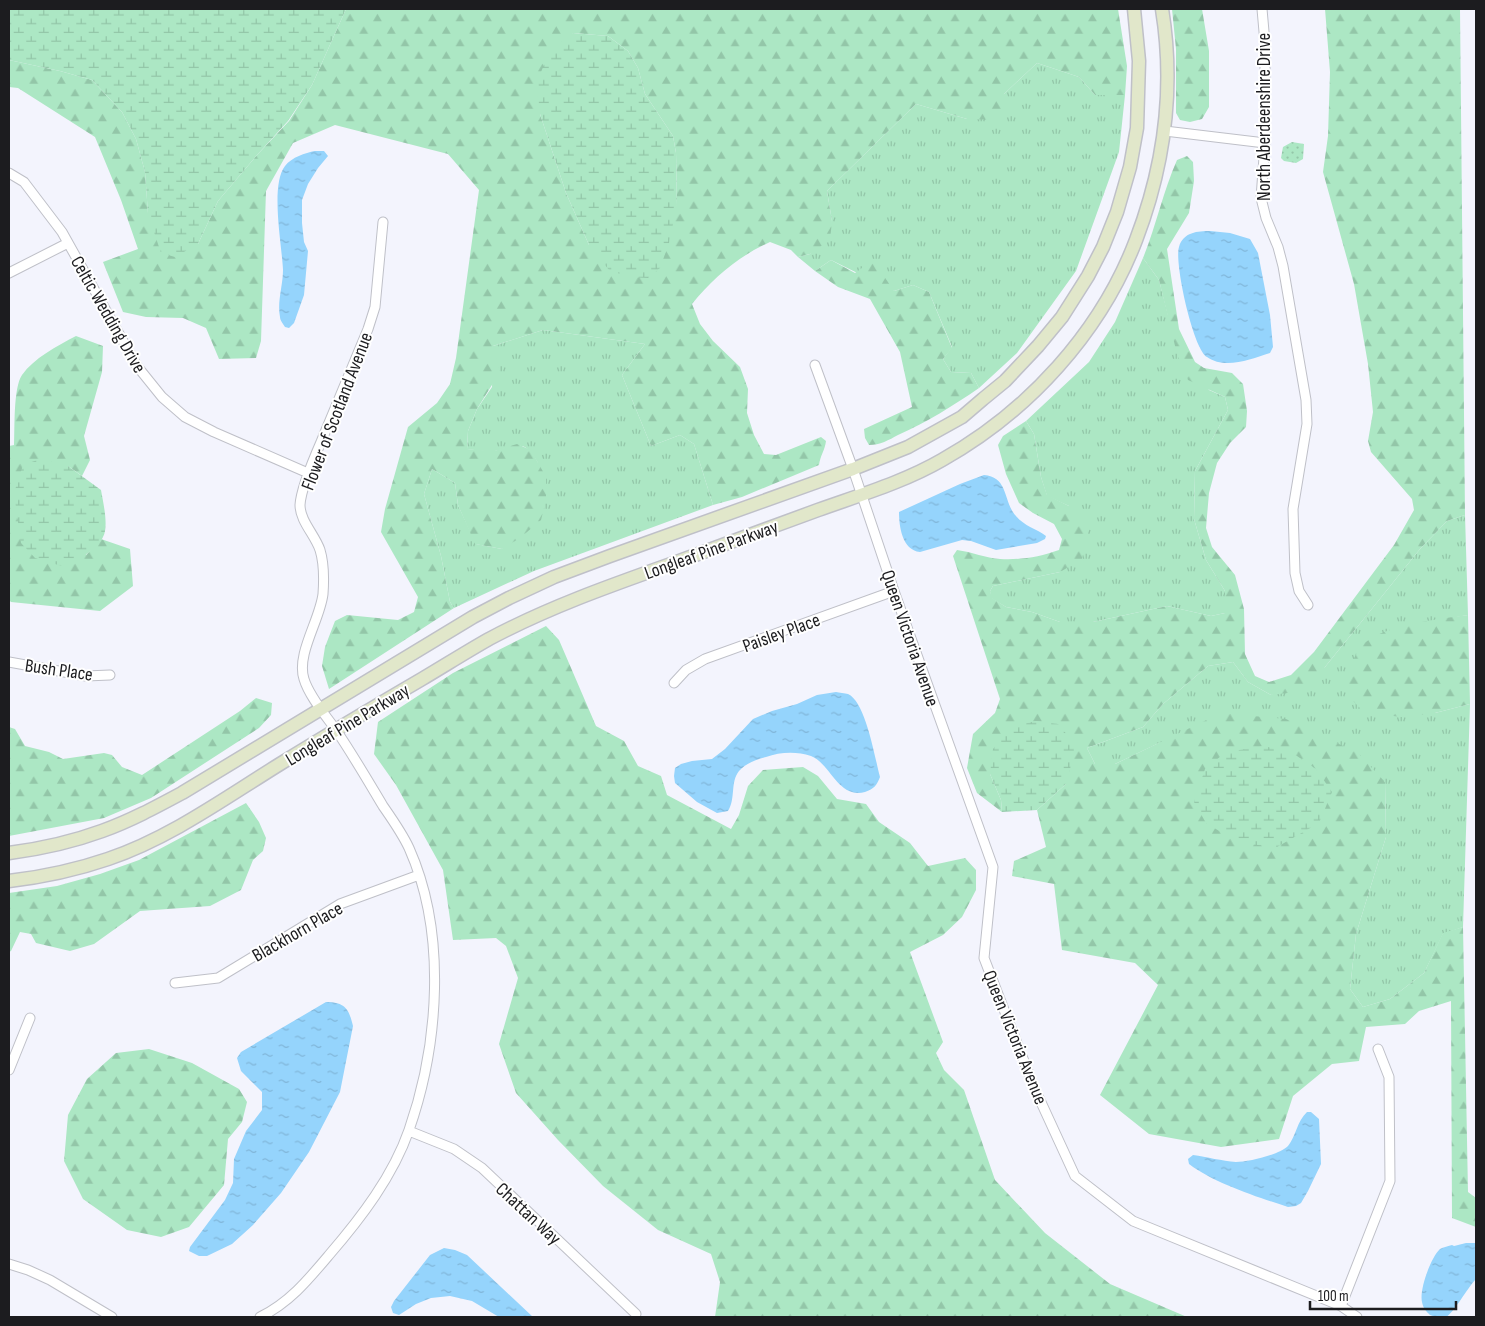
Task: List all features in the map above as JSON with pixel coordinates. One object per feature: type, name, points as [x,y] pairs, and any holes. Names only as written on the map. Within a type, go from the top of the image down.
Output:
[{"type":"main road","name":"Longleaf Pine Parkway","points":[[9,853],[64,843],[102,832],[136,817],[182,793],[473,617],[554,577],[853,469],[908,447],[962,417],[1006,381],[1038,346],[1062,317],[1104,247],[1130,168],[1139,105],[1139,61],[1134,9]]},
{"type":"main road","name":"Longleaf Pine Parkway","points":[[9,881],[71,870],[111,858],[148,842],[196,817],[336,730],[486,641],[565,603],[920,472],[971,442],[1001,421],[1025,401],[1060,364],[1108,297],[1129,258],[1158,174],[1165,131],[1167,59],[1162,9]]},
{"type":"street","name":"North Aberdeenshire Drive","points":[[1262,9],[1265,43],[1265,143],[1261,198],[1283,266],[1306,400],[1307,424],[1293,508],[1295,573],[1299,590],[1308,605]]},
{"type":"street","points":[[1165,131],[1265,143]]},
{"type":"street","name":"Celtic Wedding Drive","points":[[9,173],[24,182],[62,232],[137,366],[162,397],[185,416],[214,432],[308,472]]},
{"type":"street","name":"Flower of Scotland Avenue","points":[[260,1317],[286,1302],[298,1290],[365,1211],[394,1162],[408,1131],[423,1077],[431,1036],[434,988],[433,936],[427,899],[419,875],[408,846],[304,680],[302,666],[308,642],[319,613],[323,596],[324,576],[320,550],[306,524],[300,506],[308,472],[368,329],[375,307],[383,222]]},
{"type":"street","points":[[9,273],[68,243]]},
{"type":"street","name":"Queen Victoria Avenue","points":[[815,365],[993,868],[984,958],[1034,1087],[1075,1176],[1133,1221],[1341,1306],[1357,1317]]},
{"type":"street","name":"Paisley Place","points":[[674,683],[686,670],[705,659],[894,591]]},
{"type":"street","name":"Bush Place","points":[[9,662],[86,676],[110,675]]},
{"type":"street","name":"Blackhorn Place","points":[[175,983],[218,978],[340,904],[419,875]]},
{"type":"street","points":[[9,1070],[30,1018]]},
{"type":"street","points":[[1341,1306],[1390,1181],[1389,1077],[1378,1049]]},
{"type":"street","name":"Chattan Way","points":[[408,1131],[454,1150],[482,1168],[636,1314]]},
{"type":"street","points":[[9,1264],[50,1280],[112,1317]]},
{"type":"green space","points":[[9,9],[346,9],[312,85],[288,121],[218,201],[198,244],[175,257],[161,253],[148,214],[145,172],[136,139],[122,112],[92,80],[9,60]]},
{"type":"green space","points":[[346,9],[1118,9],[1127,66],[1125,95],[1095,95],[1079,77],[1037,63],[1004,94],[1000,120],[967,119],[916,104],[827,191],[832,221],[830,240],[810,254],[798,257],[791,250],[770,242],[728,268],[692,304],[700,324],[713,341],[740,367],[748,389],[747,413],[754,435],[764,454],[776,455],[821,437],[826,441],[819,465],[742,497],[713,505],[694,444],[680,435],[651,446],[622,375],[645,344],[543,330],[493,346],[500,372],[477,409],[468,431],[467,449],[494,451],[517,444],[531,450],[546,477],[546,500],[541,520],[520,538],[502,549],[475,544],[458,505],[455,483],[432,469],[424,494],[441,556],[450,602],[454,608],[329,689],[322,666],[325,647],[335,621],[347,615],[398,620],[414,612],[418,597],[381,532],[385,509],[408,427],[437,403],[450,384],[456,358],[479,190],[448,154],[335,125],[293,143],[266,191],[261,341],[256,358],[219,359],[206,328],[183,318],[146,317],[123,312],[103,262],[138,249],[121,200],[95,137],[18,88],[9,87],[9,60],[92,80],[122,112],[136,139],[145,172],[148,213],[198,244],[218,201],[289,121],[312,85]],"holes":[[[573,33],[608,36],[628,51],[638,68],[645,94],[673,136],[676,153],[677,205],[589,245],[566,193],[540,114]]]},
{"type":"green space","points":[[1172,9],[1202,9],[1209,51],[1209,107],[1202,119],[1190,122],[1180,120],[1176,113],[1176,49]]},
{"type":"green space","points":[[1325,9],[1460,9],[1465,515],[1447,521],[1420,549],[1325,667],[1296,692],[1271,695],[1248,682],[1233,662],[1208,666],[1163,704],[1143,727],[1087,748],[1095,764],[1115,764],[1221,713],[1286,719],[1358,753],[1385,782],[1386,837],[1356,934],[1350,989],[1363,1007],[1390,999],[1424,973],[1443,933],[1463,927],[1468,1192],[1476,1198],[1476,1227],[1452,1218],[1451,1001],[1419,1011],[1405,1024],[1366,1027],[1359,1061],[1332,1064],[1293,1096],[1279,1139],[1221,1147],[1149,1134],[1100,1095],[1158,985],[1135,963],[1062,950],[1054,884],[1012,876],[1014,861],[1046,847],[1037,810],[1066,784],[990,774],[1001,800],[1002,812],[977,793],[967,768],[973,734],[995,713],[1000,699],[953,556],[957,550],[1000,559],[1030,558],[1059,550],[1062,539],[1054,524],[1019,503],[1006,474],[998,445],[1003,436],[1026,421],[1034,434],[1041,477],[1047,495],[1069,506],[1088,529],[1082,559],[1060,572],[993,586],[990,591],[992,598],[1006,607],[1032,612],[1060,622],[1093,622],[1167,606],[1211,616],[1225,613],[1225,591],[1206,560],[1194,519],[1195,471],[1228,410],[1225,397],[1188,380],[1177,354],[1159,280],[1143,258],[1177,160],[1187,156],[1193,162],[1194,181],[1189,213],[1167,249],[1179,329],[1195,362],[1204,368],[1232,373],[1243,384],[1247,411],[1246,427],[1230,443],[1217,463],[1209,493],[1206,528],[1212,547],[1235,575],[1244,609],[1245,654],[1255,676],[1269,682],[1291,675],[1314,652],[1394,545],[1414,510],[1412,499],[1371,452],[1368,441],[1373,412],[1368,364],[1354,284],[1323,172],[1328,136],[1330,72]]},
{"type":"green space","points":[[573,33],[608,36],[628,51],[638,68],[645,94],[673,136],[676,153],[677,205],[669,243],[660,268],[648,278],[629,277],[609,270],[589,245],[566,193],[540,114],[536,85],[543,67],[560,43]]},
{"type":"green space","points":[[1037,63],[1079,77],[1095,95],[1125,95],[1119,152],[1076,271],[1017,353],[979,388],[971,373],[951,372],[943,359],[952,347],[929,292],[913,285],[894,291],[831,260],[815,271],[798,257],[810,254],[832,221],[827,191],[916,104],[967,119],[1004,94]]},
{"type":"green space","points":[[1292,142],[1304,144],[1303,159],[1296,163],[1284,161],[1281,158],[1283,147]]},
{"type":"green space","points":[[1143,258],[1159,280],[1168,315],[1209,390],[1225,397],[1228,410],[1195,471],[1194,519],[1206,560],[1225,591],[1225,613],[1211,616],[1167,606],[1093,622],[1060,622],[1032,612],[1006,607],[991,598],[990,591],[993,586],[1060,572],[1069,506],[1047,496],[1041,477],[1034,434],[1026,421],[1089,362],[1115,322]]},
{"type":"green space","points":[[831,260],[855,273],[873,260],[894,291],[913,285],[929,292],[952,348],[943,359],[951,372],[971,373],[979,388],[919,425],[884,442],[869,445],[865,438],[864,429],[912,407],[900,352],[870,299],[838,287],[815,271]]},
{"type":"green space","points":[[543,330],[645,344],[622,375],[651,446],[680,435],[694,444],[713,505],[534,571],[454,608],[450,602],[441,556],[424,494],[432,469],[455,483],[458,505],[476,544],[502,549],[538,463],[529,450],[520,446],[495,451],[467,449],[468,431],[477,409],[492,387],[493,346]]},
{"type":"green space","points":[[76,336],[103,346],[102,372],[84,436],[90,460],[82,476],[68,466],[86,555],[101,539],[130,549],[133,586],[100,611],[11,602],[9,600],[9,446],[14,445],[16,399],[19,381],[27,369],[39,358]]},
{"type":"green space","points":[[40,459],[68,466],[101,490],[106,520],[103,537],[92,550],[65,567],[35,558],[21,543],[14,493],[23,465]]},
{"type":"green space","points":[[1465,515],[1468,615],[1416,624],[1435,713],[1470,704],[1463,927],[1443,934],[1424,973],[1390,999],[1363,1007],[1350,989],[1356,934],[1386,837],[1385,782],[1159,743],[1115,764],[1095,764],[1087,748],[1143,727],[1163,704],[1208,666],[1233,662],[1248,682],[1271,695],[1325,667],[1420,549],[1447,521]]},
{"type":"green space","points":[[1468,615],[1470,704],[1435,713],[1401,717],[1364,712],[1347,695],[1354,658],[1369,639],[1395,628],[1411,624]]},
{"type":"green space","points":[[546,626],[559,640],[596,726],[624,741],[638,766],[661,776],[667,795],[731,829],[739,815],[748,786],[763,770],[803,767],[818,776],[837,799],[866,804],[879,822],[910,843],[928,866],[965,858],[976,870],[976,890],[962,917],[943,935],[910,952],[943,1042],[936,1053],[944,1070],[964,1090],[995,1180],[1045,1233],[1110,1284],[1187,1317],[715,1317],[720,1282],[711,1254],[658,1230],[603,1186],[516,1093],[499,1044],[518,978],[506,946],[496,938],[453,940],[443,870],[396,785],[374,754],[378,722],[453,673]]},
{"type":"green space","points":[[256,698],[272,703],[271,715],[259,728],[151,798],[104,818],[9,836],[9,727],[15,729],[25,746],[49,752],[63,759],[104,753],[112,755],[122,767],[142,775],[240,711]]},
{"type":"green space","points":[[1036,721],[1058,724],[1074,743],[1074,754],[1066,784],[1037,810],[1002,812],[1001,800],[990,774],[993,749],[1011,727]]},
{"type":"green space","points":[[1265,746],[1297,756],[1316,769],[1332,792],[1319,823],[1277,847],[1239,843],[1206,823],[1194,802],[1205,769],[1226,752]]},
{"type":"green space","points":[[246,803],[259,822],[266,838],[263,851],[253,860],[241,890],[210,906],[140,911],[94,944],[70,951],[36,943],[31,934],[20,932],[9,952],[9,893],[57,886],[100,874],[139,860]]},
{"type":"green space","points":[[149,1049],[192,1063],[239,1089],[247,1102],[242,1122],[228,1139],[224,1185],[189,1227],[161,1237],[127,1230],[83,1199],[64,1161],[68,1115],[87,1079],[116,1053]]},
{"type":"water","points":[[315,151],[324,151],[328,156],[308,184],[302,200],[304,242],[308,251],[304,295],[294,323],[289,328],[285,327],[282,322],[279,311],[283,270],[278,216],[278,187],[285,166],[291,160]]},
{"type":"water","points":[[1210,231],[1230,233],[1250,239],[1258,253],[1270,315],[1273,347],[1270,353],[1238,362],[1222,363],[1207,357],[1196,339],[1182,286],[1178,256],[1179,247],[1187,235]]},
{"type":"water","points":[[984,475],[998,480],[1016,516],[1046,536],[1045,539],[1037,543],[996,550],[971,541],[962,540],[920,552],[909,547],[901,530],[899,512]]},
{"type":"water","points":[[836,692],[848,694],[854,699],[865,719],[880,777],[871,790],[856,793],[848,790],[835,780],[818,760],[805,754],[794,753],[771,755],[751,762],[742,768],[736,775],[732,801],[728,811],[717,813],[697,802],[675,783],[675,768],[692,761],[712,759],[725,749],[753,719],[817,695]]},
{"type":"water","points":[[326,1002],[342,1005],[348,1011],[353,1026],[340,1092],[309,1152],[281,1193],[253,1225],[232,1244],[207,1256],[199,1256],[189,1251],[225,1200],[233,1183],[234,1159],[246,1131],[262,1110],[262,1092],[241,1071],[237,1058],[241,1052]]},
{"type":"water","points":[[1307,1112],[1311,1112],[1319,1119],[1321,1164],[1301,1203],[1296,1206],[1288,1207],[1236,1189],[1189,1164],[1188,1159],[1193,1155],[1236,1162],[1248,1161],[1278,1152],[1288,1146]]},
{"type":"water","points":[[1476,1243],[1476,1279],[1449,1315],[1442,1318],[1430,1315],[1423,1306],[1422,1290],[1426,1274],[1433,1259],[1441,1248]]},
{"type":"water","points":[[444,1248],[467,1255],[533,1317],[499,1317],[472,1301],[450,1296],[431,1298],[416,1304],[399,1315],[393,1313],[391,1307],[394,1301],[430,1255]]}]
